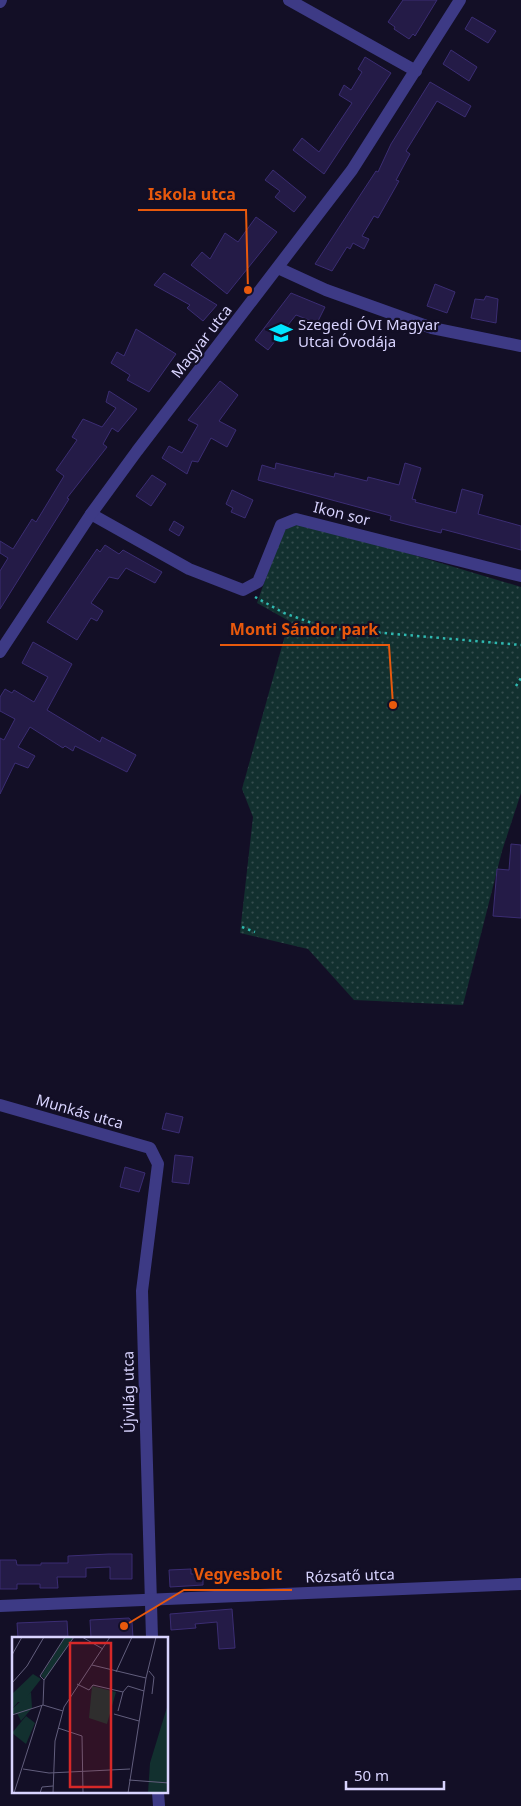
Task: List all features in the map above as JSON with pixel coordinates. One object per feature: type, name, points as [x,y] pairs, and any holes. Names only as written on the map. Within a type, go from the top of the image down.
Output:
[{"type":"street","points":[[288,0],[416,71]]},
{"type":"street","name":"Magyar utca","points":[[0,652],[91,514],[166,412],[352,170],[460,0]]},
{"type":"street","points":[[278,268],[326,290],[432,328],[521,346]]},
{"type":"street","points":[[91,514],[189,569],[242,590]]},
{"type":"street","name":"Ikon sor","points":[[242,590],[258,582],[281,525],[296,519],[521,576]]},
{"type":"street","name":"Munkás utca","points":[[0,1105],[150,1148]]},
{"type":"street","name":"Újvilág utca","points":[[150,1148],[158,1164],[142,1291],[152,1637]]},
{"type":"street","name":"Rózsatő utca","points":[[0,1606],[521,1584]]},
{"type":"path","points":[[242,590],[284,613],[326,628],[521,646]]},
{"type":"path","points":[[516,686],[521,678]]},
{"type":"path","points":[[242,927],[255,932]]},
{"type":"green space","points":[[295,524],[310,524],[521,587],[521,793],[502,851],[463,1005],[354,1000],[308,949],[240,933],[253,817],[242,789],[289,621],[257,603],[282,532]]},
{"type":"building","points":[[403,0],[437,0],[415,36],[413,34],[409,39],[394,29],[395,27],[388,22]]},
{"type":"building","points":[[472,17],[496,31],[488,43],[465,29]]},
{"type":"building","points":[[451,50],[477,67],[469,81],[443,64]]},
{"type":"building","points":[[365,57],[391,73],[324,174],[293,150],[302,138],[319,152],[352,103],[339,95],[344,85],[351,90],[362,72],[358,69]]},
{"type":"building","points":[[430,82],[471,106],[465,117],[437,101],[406,151],[410,154],[396,180],[399,181],[378,218],[374,216],[362,236],[369,239],[364,249],[353,243],[350,249],[347,247],[332,271],[315,264],[376,171],[378,172],[391,144]]},
{"type":"building","points":[[273,170],[306,197],[294,212],[275,197],[280,191],[265,180]]},
{"type":"building","points":[[256,217],[277,232],[227,294],[191,265],[202,252],[210,259],[225,233],[238,242]]},
{"type":"building","points":[[164,273],[217,305],[203,321],[187,308],[190,305],[154,285]]},
{"type":"building","points":[[435,284],[455,292],[447,313],[427,306]]},
{"type":"building","points":[[291,293],[325,307],[317,323],[296,315],[268,350],[255,340]]},
{"type":"building","points":[[486,296],[498,299],[496,323],[471,318],[475,299],[484,300]]},
{"type":"building","points":[[136,329],[176,354],[149,392],[127,380],[130,375],[111,363],[117,352],[124,356]]},
{"type":"building","points":[[220,381],[238,395],[219,421],[236,430],[227,447],[211,438],[198,462],[192,461],[187,474],[162,458],[169,446],[182,453],[198,425],[188,420]]},
{"type":"building","points":[[109,391],[137,409],[118,432],[112,428],[103,444],[107,447],[67,498],[69,499],[0,609],[0,571],[8,558],[0,553],[0,541],[13,549],[32,519],[36,522],[64,476],[56,470],[77,440],[72,437],[83,419],[102,427],[116,408],[106,402]]},
{"type":"building","points":[[276,463],[334,477],[335,473],[367,481],[368,477],[399,485],[405,463],[421,468],[412,499],[416,500],[415,502],[456,513],[462,489],[483,495],[478,514],[521,526],[521,550],[442,529],[441,533],[390,520],[391,516],[258,480],[262,465],[275,469]]},
{"type":"building","points":[[152,475],[166,484],[151,506],[136,496]]},
{"type":"building","points":[[232,490],[253,500],[245,518],[231,512],[233,508],[226,504]]},
{"type":"building","points":[[174,521],[184,527],[179,536],[169,530]]},
{"type":"building","points":[[105,545],[119,554],[123,550],[162,572],[155,583],[126,568],[118,579],[109,577],[91,603],[103,611],[97,621],[91,618],[77,640],[47,622],[97,549],[100,552]]},
{"type":"building","points":[[33,642],[72,664],[47,710],[100,742],[102,737],[136,755],[127,772],[75,746],[73,751],[65,746],[63,748],[30,727],[18,747],[35,756],[28,768],[15,763],[0,794],[0,738],[4,740],[15,719],[0,711],[0,697],[5,689],[12,693],[14,690],[34,702],[48,677],[22,663]]},
{"type":"building","points":[[511,844],[521,845],[521,918],[493,916],[497,869],[509,870]]},
{"type":"building","points":[[166,1113],[183,1117],[179,1133],[162,1129]]},
{"type":"building","points":[[175,1155],[193,1157],[189,1184],[172,1182]]},
{"type":"building","points":[[125,1167],[145,1173],[139,1192],[120,1187]]},
{"type":"building","points":[[132,1554],[132,1579],[110,1579],[110,1567],[86,1568],[86,1577],[57,1577],[58,1588],[40,1588],[40,1584],[17,1584],[17,1589],[0,1589],[0,1560],[16,1560],[17,1565],[41,1565],[41,1563],[68,1563],[68,1556]]},
{"type":"building","points":[[191,1569],[191,1574],[203,1574],[203,1585],[170,1587],[169,1570]]},
{"type":"building","points":[[232,1609],[235,1648],[219,1649],[217,1622],[195,1624],[196,1628],[171,1630],[170,1614]]},
{"type":"building","points":[[129,1618],[132,1622],[133,1637],[91,1637],[90,1620]]},
{"type":"building","points":[[67,1621],[68,1637],[18,1637],[17,1623]]},
{"type":"place","name":"Iskola utca","points":[[248,290]]},
{"type":"place","name":"Szegedi ÓVI Magyar Utcai Óvodája","points":[[281,333]]},
{"type":"place","name":"Monti Sándor park","points":[[393,705]]},
{"type":"place","name":"Vegyesbolt","points":[[124,1626]]}]
